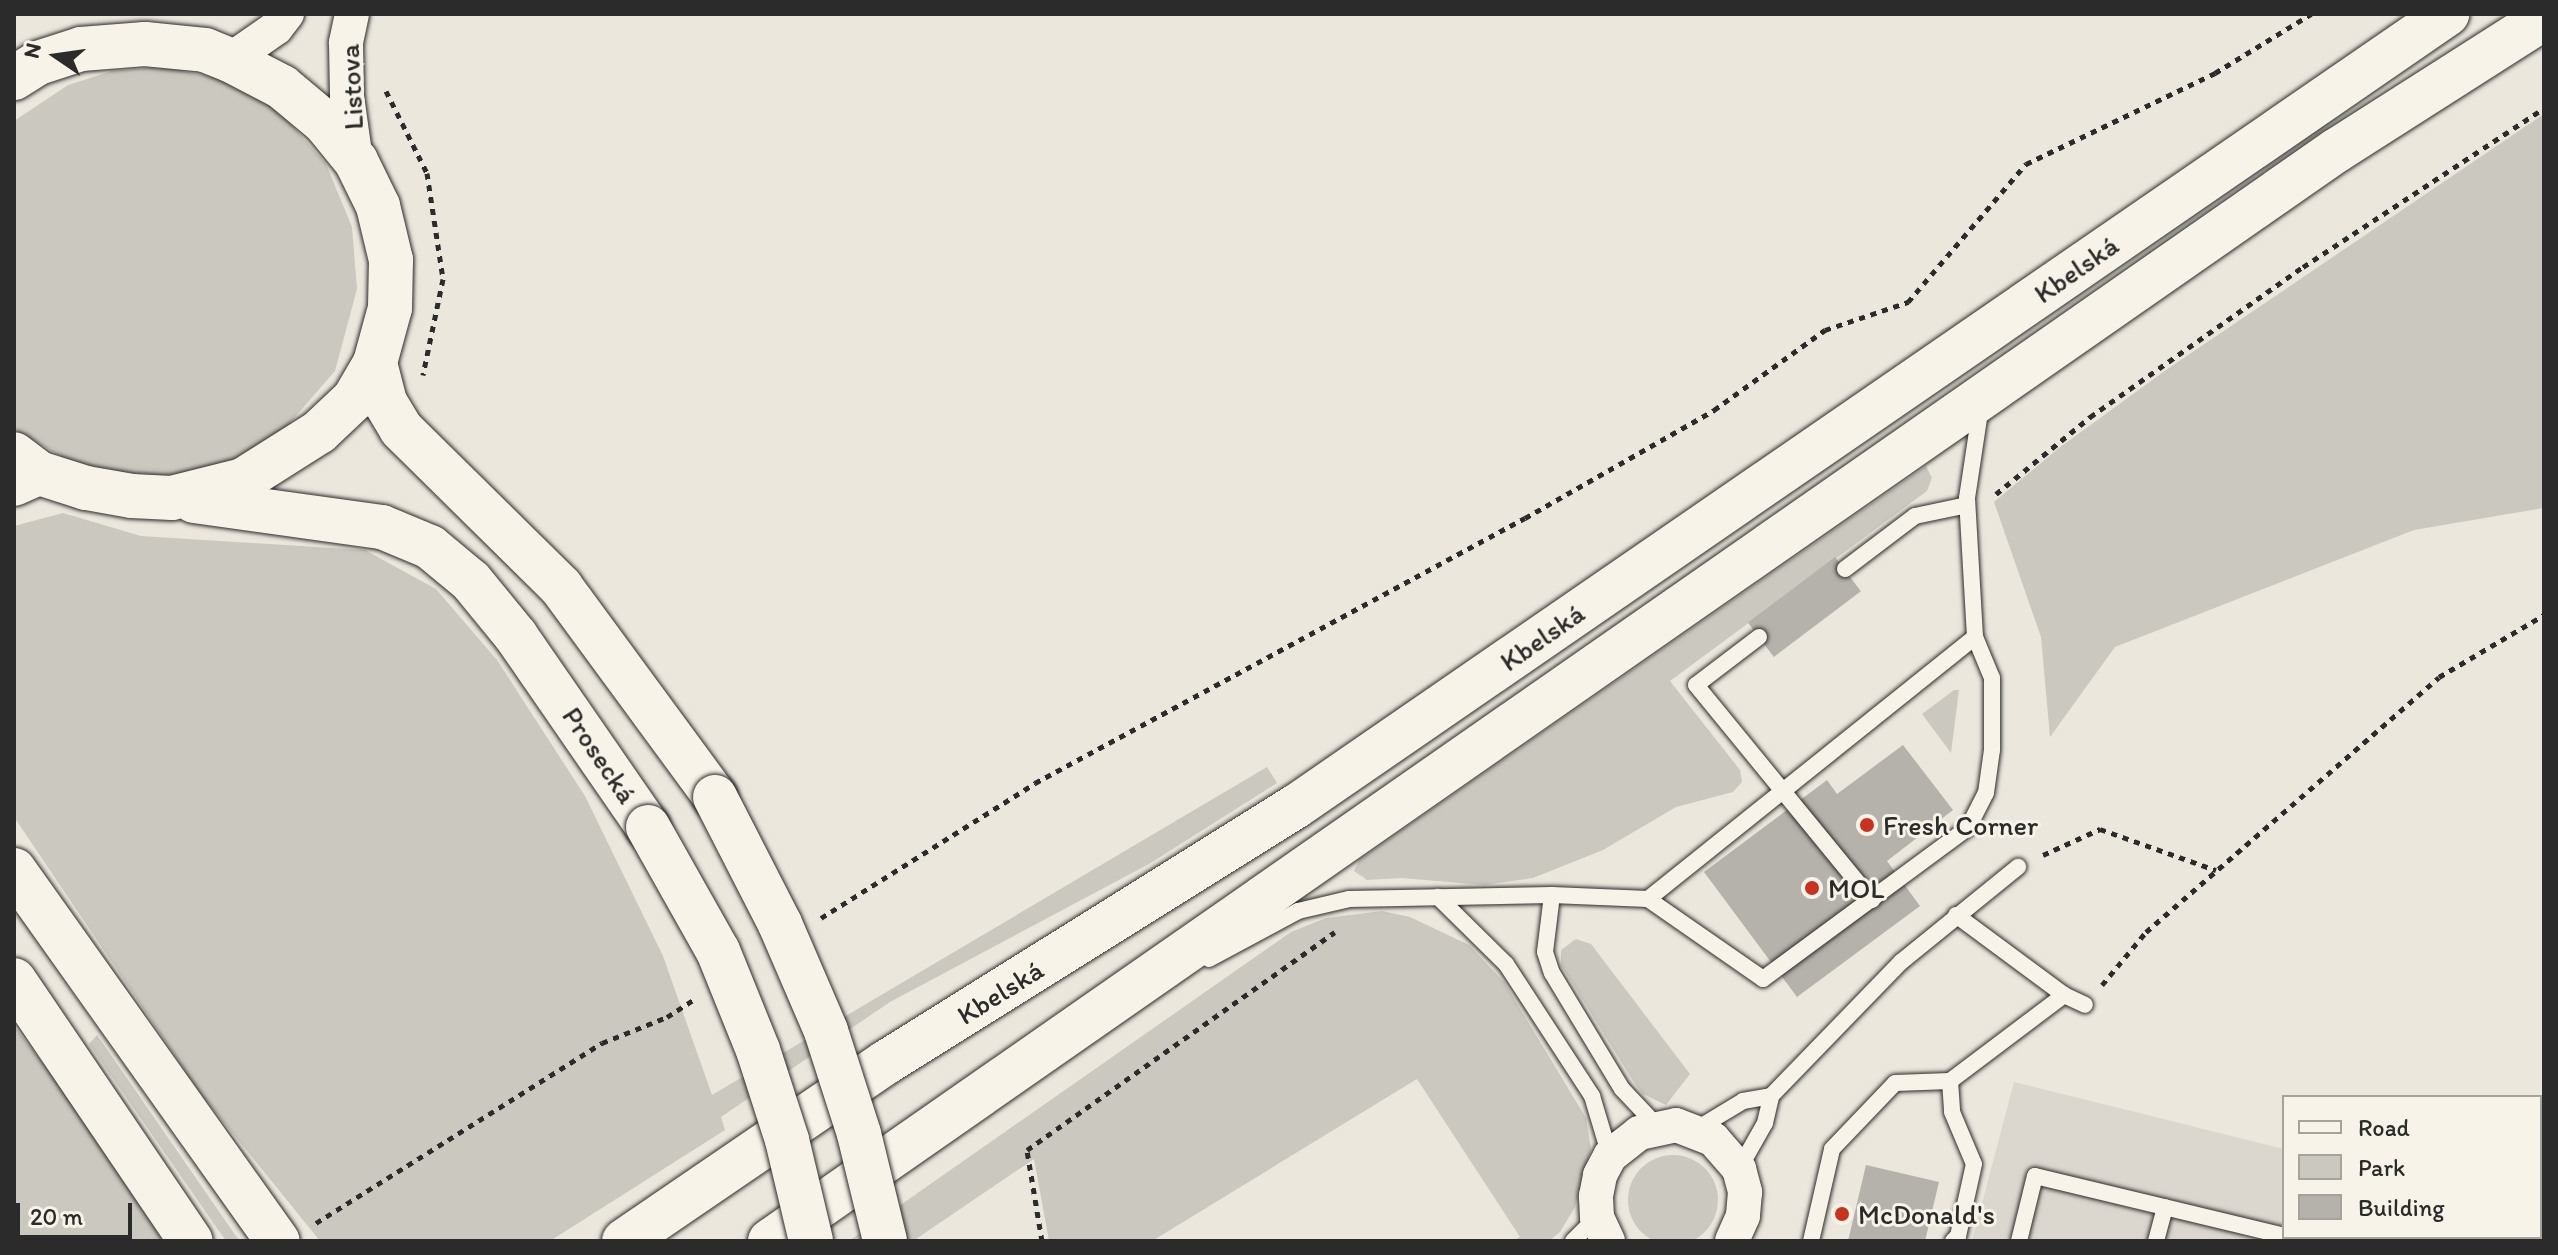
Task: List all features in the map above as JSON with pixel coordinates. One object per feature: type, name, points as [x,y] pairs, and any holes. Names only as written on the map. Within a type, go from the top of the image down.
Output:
[{"type":"main road","name":"Kbelská","points":[[626,1239],[885,1063],[1295,807],[2447,14]]},
{"type":"main road","name":"Kbelská","points":[[770,1241],[2337,150],[2544,18]]},
{"type":"main road","points":[[14,55],[145,44],[205,50],[230,60],[282,87],[325,123],[356,161],[378,206],[391,260],[390,308],[375,363],[354,399],[319,432],[243,480],[172,498]]},
{"type":"main road","points":[[14,78],[38,63],[81,49]]},
{"type":"main road","points":[[375,363],[385,402],[401,429],[561,587],[715,797],[780,924],[826,1031],[859,1134],[885,1241]]},
{"type":"main road","name":"Prosecká","points":[[22,470],[86,488],[382,527],[430,547],[471,581],[516,636],[648,827],[718,951],[758,1050],[787,1140],[811,1241]]},
{"type":"main road","points":[[14,870],[296,1233]]},
{"type":"main road","points":[[14,980],[191,1241]]},
{"type":"street","points":[[230,60],[276,28],[287,14]]},
{"type":"street","name":"Listova","points":[[352,14],[346,43],[347,96],[356,161]]},
{"type":"street","points":[[1602,1229],[1596,1196],[1600,1175],[1610,1156],[1623,1142],[1657,1126],[1695,1130],[1728,1152],[1739,1169],[1745,1192],[1743,1216],[1732,1241]]},
{"type":"lane","points":[[1060,1039],[1298,911],[1349,899],[1552,895],[1648,899],[1763,979],[1968,828],[1986,793],[1992,750],[1992,678],[1975,637],[1967,505],[1982,398]]},
{"type":"lane","points":[[1845,569],[1915,516],[1967,505]]},
{"type":"lane","points":[[1759,637],[1696,685],[1872,900]]},
{"type":"lane","points":[[1648,899],[1975,637]]},
{"type":"lane","points":[[1739,1169],[1765,1123],[1771,1096],[1901,962],[2018,867]]},
{"type":"lane","points":[[1552,895],[1545,952],[1552,973],[1622,1089],[1657,1126]]},
{"type":"lane","points":[[1438,897],[1506,964],[1592,1096],[1610,1156]]},
{"type":"lane","points":[[1956,915],[2064,995],[2085,1005]]},
{"type":"lane","points":[[1811,1241],[1832,1149],[1895,1083],[1950,1081],[2064,995]]},
{"type":"lane","points":[[1950,1081],[1952,1112],[1974,1164],[1958,1236],[1953,1241]]},
{"type":"lane","points":[[1695,1130],[1743,1101],[1771,1096]]},
{"type":"lane","points":[[2019,1241],[2035,1176],[2282,1236]]},
{"type":"lane","points":[[2156,1241],[2165,1207]]},
{"type":"lane","points":[[1573,1241],[1602,1229]]},
{"type":"path","points":[[814,923],[1035,783],[1525,518],[1714,410],[1825,330],[1908,302],[2026,164],[2215,73],[2311,14]]},
{"type":"path","points":[[381,77],[427,173],[443,279],[423,363],[424,390]]},
{"type":"path","points":[[2085,1005],[2146,932],[2439,677],[2544,615]]},
{"type":"path","points":[[2018,867],[2100,829],[2217,870]]},
{"type":"path","points":[[296,1233],[602,1043],[667,1017],[707,991]]},
{"type":"shaded area","points":[[2014,1082],[2282,1149],[2282,1239],[2542,1239],[2544,1214],[2544,1241],[1972,1241]]},
{"type":"green space","points":[[162,67],[217,78],[279,111],[326,164],[352,227],[357,289],[335,371],[275,440],[210,473],[152,481],[83,469],[14,429],[14,121],[68,85],[112,71]]},
{"type":"green space","points":[[2544,114],[2544,508],[2414,530],[2115,647],[2050,737],[2041,637],[1994,502],[2059,448],[2166,370]]},
{"type":"green space","points":[[1926,466],[1932,478],[1927,491],[1670,681],[1740,770],[1742,782],[1733,792],[1676,807],[1603,850],[1533,878],[1484,885],[1401,878],[1367,880],[1354,871],[1359,860]]},
{"type":"green space","points":[[63,513],[141,536],[365,550],[436,589],[497,660],[585,796],[663,956],[712,1095],[1267,767],[1277,783],[1149,864],[890,1002],[721,1117],[725,1130],[550,1241],[320,1241],[201,1094],[14,817],[14,526]]},
{"type":"green space","points":[[1954,690],[1959,690],[1951,753],[1922,714]]},
{"type":"green space","points":[[1382,911],[1410,917],[1469,945],[1504,982],[1586,1118],[1591,1149],[1575,1207],[1560,1232],[1549,1241],[1513,1241],[1520,1237],[1417,1079],[1152,1241],[1049,1241],[1034,1159],[913,1241],[849,1241],[1291,932],[1326,918]]},
{"type":"green space","points":[[1576,939],[1591,944],[1690,1074],[1666,1105],[1643,1094],[1635,1084],[1561,965],[1561,950]]},
{"type":"green space","points":[[14,1026],[140,1189],[163,1241],[14,1241]]},
{"type":"green space","points":[[97,1035],[241,1241],[226,1241],[89,1044]]},
{"type":"green space","points":[[1673,1155],[1690,1158],[1705,1168],[1715,1183],[1718,1200],[1715,1217],[1705,1232],[1690,1242],[1673,1245],[1656,1242],[1641,1232],[1631,1217],[1628,1200],[1631,1183],[1641,1168],[1656,1158]]},
{"type":"building","points":[[1835,557],[1861,591],[1774,657],[1748,623]]},
{"type":"building","points":[[1903,745],[1953,810],[1887,861],[1920,906],[1797,997],[1704,872],[1827,780],[1837,794]]},
{"type":"building","points":[[1866,1165],[1939,1182],[1925,1241],[1848,1241]]},
{"type":"place","name":"Fresh Corner","points":[[1867,825]]},
{"type":"place","name":"MOL","points":[[1812,888]]},
{"type":"place","name":"McDonald's","points":[[1842,1214]]}]
